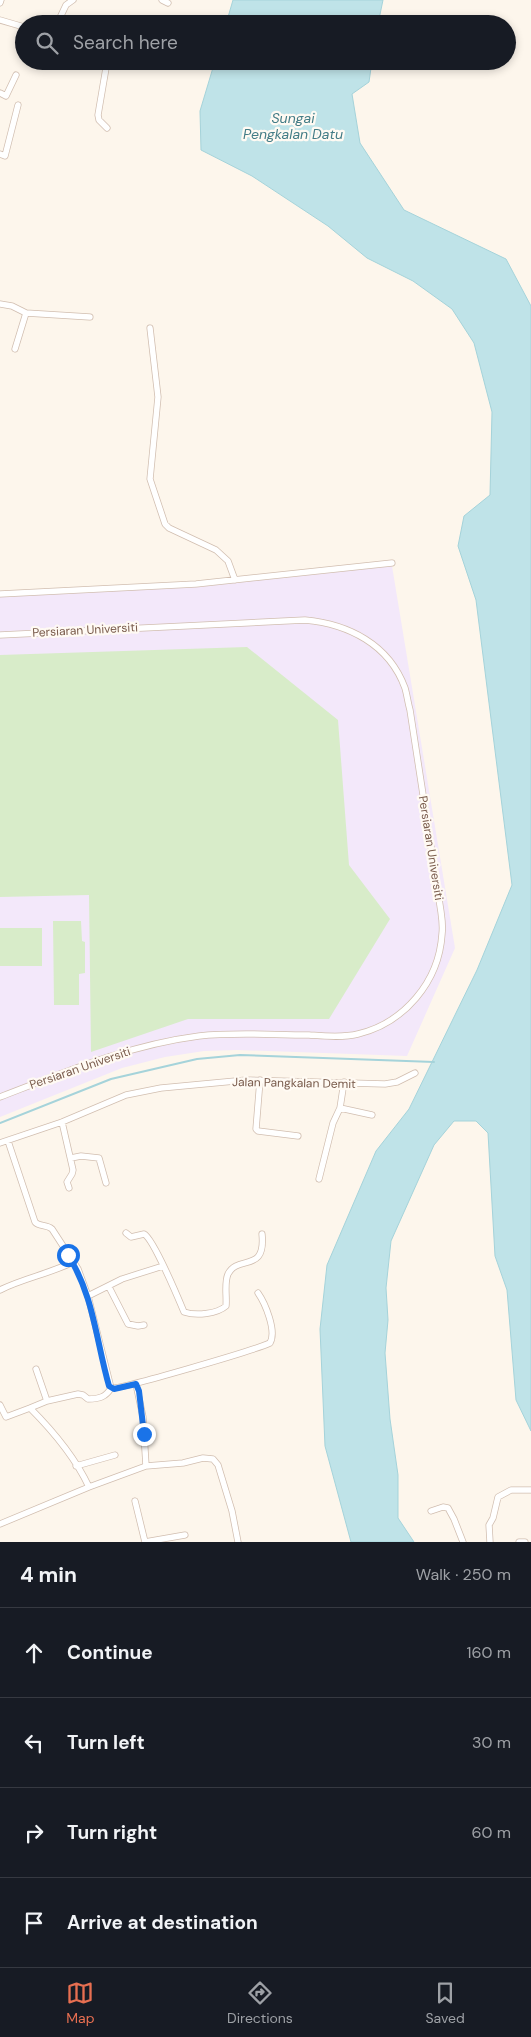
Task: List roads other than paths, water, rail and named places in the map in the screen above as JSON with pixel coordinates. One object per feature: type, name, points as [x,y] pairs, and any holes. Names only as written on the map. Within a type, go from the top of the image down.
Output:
[{"type":"street","points":[[61,15],[66,5],[74,0]]},
{"type":"street","points":[[0,20],[15,24]]},
{"type":"street","points":[[106,70],[98,115],[99,120],[107,128]]},
{"type":"street","points":[[0,93],[6,96],[16,75]]},
{"type":"street","points":[[0,154],[6,156],[18,105]]},
{"type":"street","points":[[0,304],[12,306],[26,313],[90,317]]},
{"type":"street","points":[[15,349],[26,313]]},
{"type":"street","points":[[150,328],[158,396],[150,479],[151,486],[165,524],[175,531],[216,550],[228,562],[235,580]]},
{"type":"street","points":[[0,594],[235,580],[392,563]]},
{"type":"street","name":"Persiaran Universiti","points":[[0,635],[305,620],[327,622],[344,627],[366,638],[395,668],[405,688],[410,710],[443,934],[433,972],[422,991],[396,1018],[378,1028],[356,1035],[236,1034],[199,1036],[145,1046],[100,1059],[0,1097]]},
{"type":"street","name":"Jalan Pangkalan Demit","points":[[0,1144],[62,1122],[126,1095],[161,1088],[260,1080],[385,1084],[397,1082],[415,1073]]},
{"type":"street","points":[[260,1080],[256,1129],[258,1131],[298,1136]]},
{"type":"street","points":[[319,1179],[333,1123],[340,1108],[344,1082]]},
{"type":"street","points":[[340,1108],[372,1115]]},
{"type":"street","points":[[62,1122],[73,1172],[68,1180],[69,1188]]},
{"type":"street","points":[[8,1141],[35,1222],[38,1225],[52,1229],[78,1270],[88,1296],[111,1388]]},
{"type":"street","points":[[71,1158],[81,1156],[99,1158],[106,1183]]},
{"type":"street","points":[[126,1234],[131,1237],[146,1235],[172,1282],[184,1312],[194,1315],[220,1310],[226,1306],[228,1276],[230,1272],[261,1254],[262,1234]]},
{"type":"street","points":[[0,1290],[18,1281],[55,1270],[72,1262]]},
{"type":"street","points":[[88,1296],[122,1280],[162,1266]]},
{"type":"street","points":[[109,1287],[128,1324],[144,1325]]},
{"type":"street","points":[[111,1388],[136,1384],[164,1374],[249,1352],[270,1343],[272,1337],[266,1304],[258,1293]]},
{"type":"street","points":[[36,1369],[47,1400]]},
{"type":"street","points":[[136,1384],[143,1417],[146,1466]]},
{"type":"street","points":[[0,1405],[3,1418],[47,1400],[78,1394],[88,1399],[104,1397],[111,1388]]},
{"type":"street","points":[[30,1408],[52,1432],[88,1486]]},
{"type":"street","points":[[76,1466],[115,1455]]},
{"type":"street","points":[[0,1524],[88,1486],[146,1466],[183,1463],[203,1458],[213,1459],[218,1465],[232,1511],[238,1542]]},
{"type":"street","points":[[490,1542],[489,1524],[493,1518],[498,1497],[511,1490],[531,1490]]},
{"type":"street","points":[[135,1501],[145,1542],[185,1535]]},
{"type":"street","points":[[431,1510],[443,1507],[448,1508],[463,1542]]},
{"type":"street","points":[[519,1542],[525,1542]]},
{"type":"water","points":[[233,0],[383,0],[380,15],[229,15]]},
{"type":"water","name":"Sungai Pengkalan Datu","points":[[212,70],[371,70],[369,82],[352,94],[360,143],[404,210],[506,259],[531,306],[531,1431],[516,1400],[507,1290],[495,1256],[488,1133],[476,1121],[454,1121],[434,1145],[391,1241],[386,1288],[388,1320],[385,1353],[390,1419],[398,1475],[398,1518],[414,1542],[351,1542],[325,1446],[320,1329],[327,1265],[376,1151],[409,1109],[477,970],[512,885],[476,600],[458,546],[464,516],[490,495],[492,412],[474,343],[452,309],[413,281],[367,258],[328,226],[252,176],[201,150],[200,111]]},
{"type":"waterway","points":[[0,1123],[111,1079],[197,1059],[240,1055],[434,1062]]}]
